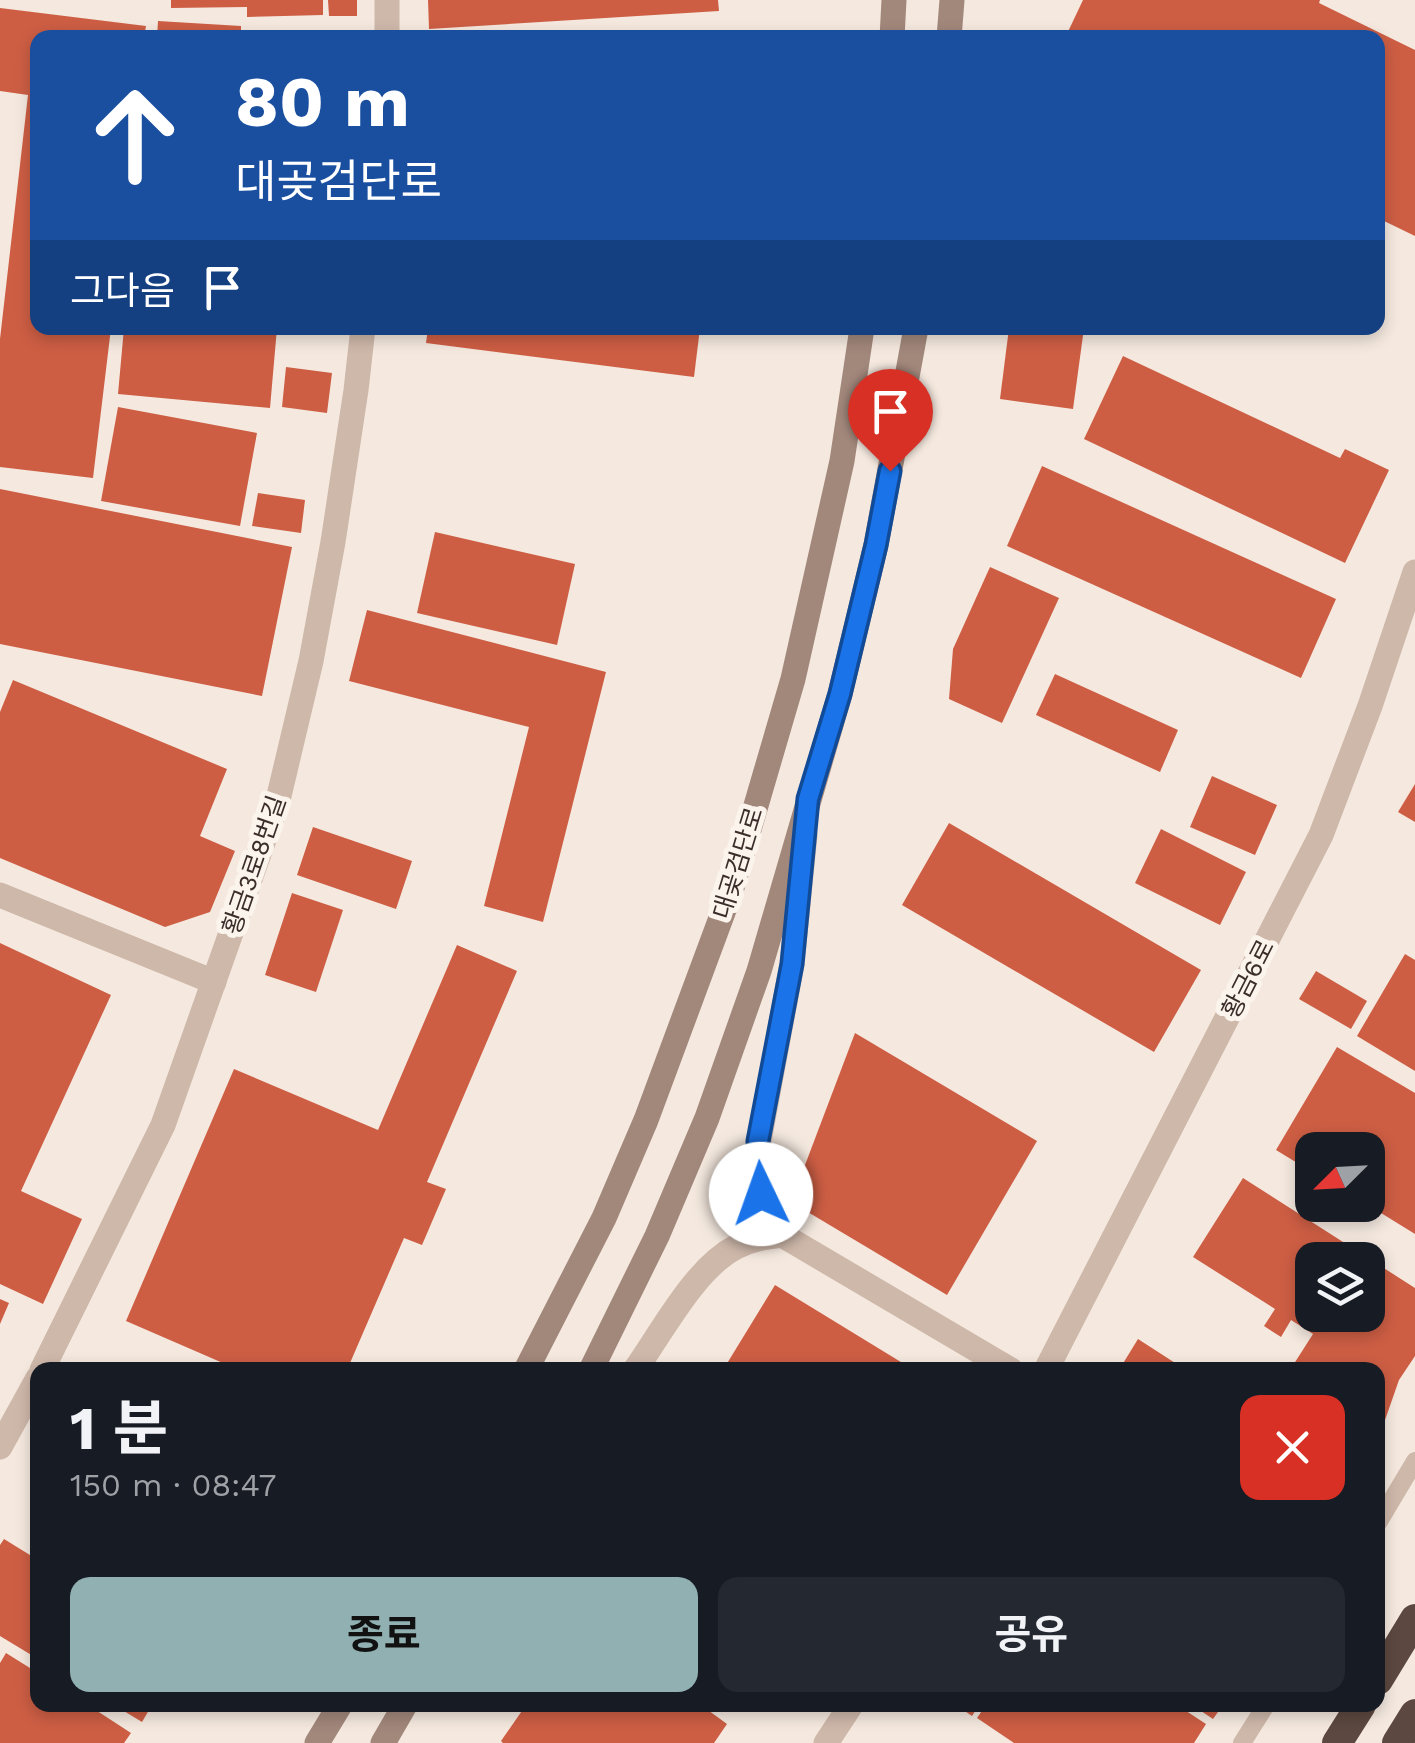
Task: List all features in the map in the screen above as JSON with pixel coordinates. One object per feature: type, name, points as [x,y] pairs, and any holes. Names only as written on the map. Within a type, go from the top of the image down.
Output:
[{"type":"highway","points":[[1385,1668],[1415,1619]]},
{"type":"highway","points":[[1338,1743],[1358,1712]]},
{"type":"highway","points":[[1398,1743],[1415,1714]]},
{"type":"main road","points":[[892,30],[894,0]]},
{"type":"main road","points":[[950,30],[952,0]]},
{"type":"main road","name":"대곶검단로","points":[[530,1362],[604,1218],[646,1120],[731,891],[810,604],[842,461],[861,335]]},
{"type":"main road","name":"대곶검단로","points":[[595,1362],[657,1236],[708,1118],[759,971],[840,694],[876,545],[915,335]]},
{"type":"main road","points":[[318,1743],[336,1712]]},
{"type":"main road","points":[[383,1743],[402,1712]]},
{"type":"street","points":[[387,0],[387,30]]},
{"type":"street","name":"황금3로8번길","points":[[46,1362],[163,1126],[278,800],[333,542],[362,335]]},
{"type":"street","name":"황금6로","points":[[1050,1362],[1321,835],[1415,572]]},
{"type":"street","points":[[808,799],[792,964],[758,1141],[761,1194],[782,1235],[997,1362]]},
{"type":"street","points":[[0,894],[214,982]]},
{"type":"street","points":[[640,1362],[698,1278],[714,1262],[735,1247],[760,1237],[782,1235]]},
{"type":"street","points":[[0,1447],[30,1393]]},
{"type":"street","points":[[826,1743],[846,1712]]},
{"type":"lane","points":[[1385,1511],[1415,1461]]},
{"type":"lane","points":[[1242,1743],[1262,1712]]},
{"type":"building","points":[[171,0],[323,0],[323,15],[247,17],[247,7],[171,8]]},
{"type":"building","points":[[328,0],[357,0],[357,16],[329,16]]},
{"type":"building","points":[[428,0],[718,0],[719,11],[429,29]]},
{"type":"building","points":[[1083,0],[1320,0],[1319,3],[1374,30],[1069,30]]},
{"type":"building","points":[[0,8],[146,26],[145,30],[30,30],[30,335],[110,335],[93,478],[0,467],[0,339],[28,95],[0,91]]},
{"type":"building","points":[[158,21],[241,26],[241,30],[157,30]]},
{"type":"building","points":[[1385,35],[1415,50],[1415,236],[1385,221]]},
{"type":"building","points":[[123,335],[276,335],[270,408],[118,394]]},
{"type":"building","points":[[427,335],[699,335],[694,377],[426,343]]},
{"type":"building","points":[[1008,335],[1083,335],[1073,409],[1000,399]]},
{"type":"building","points":[[1123,356],[1340,458],[1345,449],[1389,470],[1345,563],[1084,439]]},
{"type":"building","points":[[286,367],[332,373],[327,413],[282,407]]},
{"type":"building","points":[[118,407],[257,433],[240,526],[101,501]]},
{"type":"building","points":[[1042,466],[1336,599],[1301,678],[1007,546]]},
{"type":"building","points":[[0,489],[292,547],[262,696],[0,644]]},
{"type":"building","points":[[258,493],[305,500],[301,533],[252,526]]},
{"type":"building","points":[[435,532],[575,564],[557,645],[417,613]]},
{"type":"building","points":[[990,567],[1059,598],[1002,723],[949,699],[953,649]]},
{"type":"building","points":[[367,610],[606,672],[543,922],[484,906],[529,727],[349,681]]},
{"type":"building","points":[[1055,674],[1178,730],[1160,772],[1036,715]]},
{"type":"building","points":[[13,680],[227,769],[200,836],[235,851],[210,912],[165,927],[0,858],[0,712]]},
{"type":"building","points":[[1212,776],[1277,805],[1255,855],[1190,827]]},
{"type":"building","points":[[1415,784],[1415,822],[1398,812]]},
{"type":"building","points":[[949,823],[1201,970],[1154,1052],[902,905]]},
{"type":"building","points":[[313,827],[412,861],[396,909],[297,875]]},
{"type":"building","points":[[1161,829],[1246,872],[1220,925],[1135,883]]},
{"type":"building","points":[[292,893],[343,910],[316,992],[265,975]]},
{"type":"building","points":[[0,943],[111,995],[21,1191],[82,1219],[43,1304],[0,1284]]},
{"type":"building","points":[[457,945],[517,971],[427,1182],[446,1189],[422,1245],[404,1238],[350,1362],[221,1362],[126,1321],[234,1069],[378,1130]]},
{"type":"building","points":[[1405,954],[1415,960],[1415,1071],[1357,1036]]},
{"type":"building","points":[[1316,971],[1367,1001],[1351,1029],[1299,999]]},
{"type":"building","points":[[855,1033],[1037,1141],[947,1295],[791,1202]]},
{"type":"building","points":[[1337,1047],[1415,1093],[1415,1234],[1385,1215],[1385,1132],[1295,1132],[1295,1162],[1276,1150]]},
{"type":"building","points":[[1243,1178],[1295,1211],[1295,1222],[1312,1222],[1343,1242],[1295,1242],[1295,1323],[1291,1320],[1281,1337],[1264,1326],[1275,1309],[1193,1257]]},
{"type":"building","points":[[1385,1269],[1415,1288],[1415,1356],[1399,1380],[1385,1420],[1385,1362],[1295,1362],[1313,1334],[1310,1332],[1385,1332]]},
{"type":"building","points":[[775,1285],[901,1362],[728,1362]]},
{"type":"building","points":[[0,1299],[9,1303],[0,1324]]},
{"type":"building","points":[[1138,1339],[1174,1362],[1124,1362]]},
{"type":"building","points":[[4,1539],[30,1555],[30,1654],[0,1636],[0,1545]]},
{"type":"building","points":[[6,1653],[30,1668],[30,1712],[99,1712],[131,1733],[124,1743],[0,1743],[0,1663]]},
{"type":"building","points":[[126,1712],[148,1712],[142,1722]]},
{"type":"building","points":[[521,1712],[711,1712],[727,1724],[714,1743],[501,1741]]},
{"type":"building","points":[[981,1712],[1188,1712],[1206,1724],[1194,1743],[1014,1743],[977,1718]]},
{"type":"route","points":[[761,1194],[758,1141],[792,964],[808,799],[840,694],[890,471]]}]
